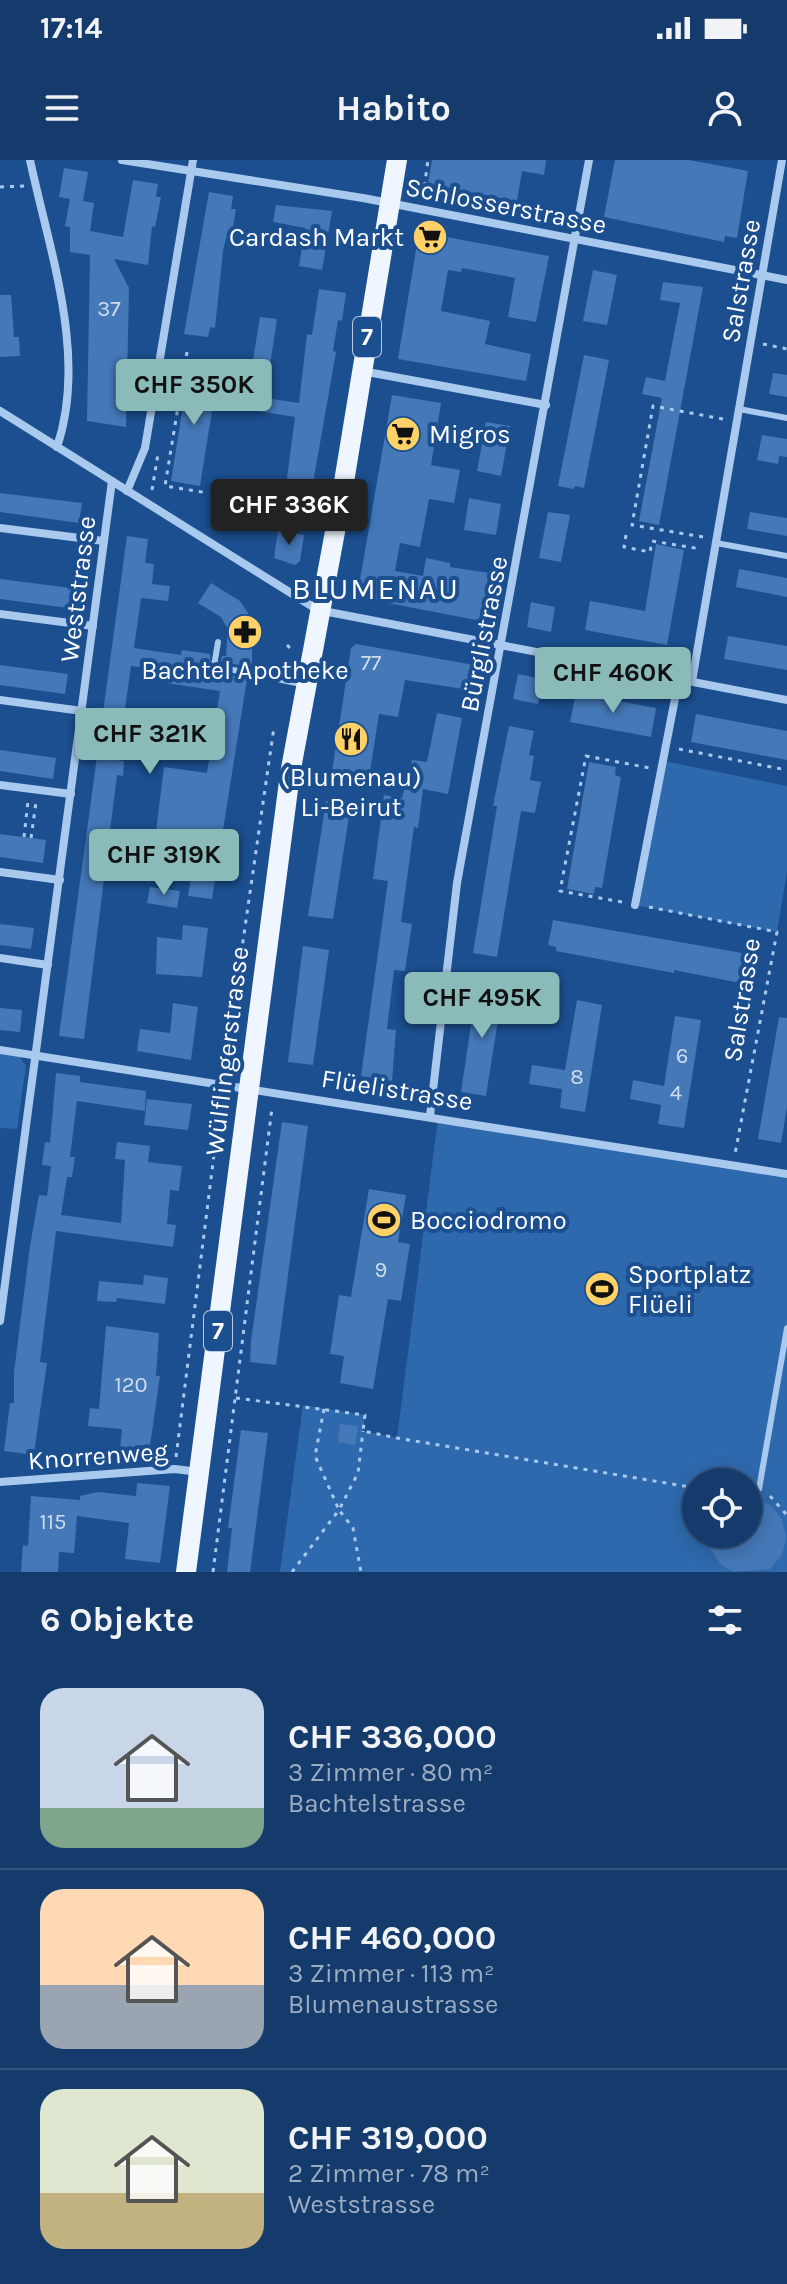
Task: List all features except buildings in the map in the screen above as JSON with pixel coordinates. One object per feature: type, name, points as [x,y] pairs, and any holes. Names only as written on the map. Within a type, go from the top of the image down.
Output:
[{"type":"main road","name":"Wülflingerstrasse","points":[[186,1572],[279,853],[305,684],[397,160]]},
{"type":"street","points":[[30,160],[62,313],[68,363],[68,410],[57,447]]},
{"type":"street","name":"Schlosserstrasse","points":[[122,160],[390,204],[787,280]]},
{"type":"street","name":"Weststrasse","points":[[127,491],[145,448],[193,160]]},
{"type":"street","name":"Bürglistrasse","points":[[430,1116],[457,883],[589,160]]},
{"type":"street","name":"Salstrasse","points":[[692,681],[782,160]]},
{"type":"street","points":[[361,371],[546,405]]},
{"type":"street","points":[[0,411],[318,610],[787,700]]},
{"type":"street","name":"Weststrasse","points":[[0,1321],[112,481]]},
{"type":"street","points":[[0,528],[104,541]]},
{"type":"street","points":[[0,614],[93,626]]},
{"type":"street","points":[[635,905],[679,678]]},
{"type":"street","points":[[0,700],[82,711]]},
{"type":"street","points":[[0,785],[71,794]]},
{"type":"street","points":[[0,872],[60,880]]},
{"type":"street","points":[[0,958],[48,965]]},
{"type":"street","name":"Flüelistrasse","points":[[0,1050],[249,1089],[274,1090],[787,1174]]},
{"type":"street","name":"Knorrenweg","points":[[0,1482],[175,1469],[199,1472]]},
{"type":"lane","points":[[739,409],[787,418]]},
{"type":"lane","points":[[716,543],[787,556]]},
{"type":"lane","points":[[218,642],[214,666],[305,684]]},
{"type":"lane","points":[[762,1472],[787,1328]]},
{"type":"path","points":[[421,210],[428,160]]},
{"type":"path","points":[[0,187],[24,186]]},
{"type":"path","points":[[750,342],[787,349]]},
{"type":"path","points":[[187,352],[165,486],[208,493]]},
{"type":"path","points":[[703,537],[632,525],[653,406],[723,419]]},
{"type":"path","points":[[152,490],[159,450]]},
{"type":"path","points":[[626,535],[624,547],[650,552],[652,541],[701,549]]},
{"type":"path","points":[[667,746],[787,770]]},
{"type":"path","name":"Salstrasse","points":[[663,771],[586,756],[560,891],[777,932],[733,1165]]},
{"type":"path","points":[[24,837],[34,789]]},
{"type":"path","points":[[31,838],[34,789]]},
{"type":"path","points":[[213,1572],[273,1103]]},
{"type":"path","points":[[236,1398],[365,1415],[358,1473],[339,1510],[292,1572]]},
{"type":"path","points":[[324,1409],[315,1456],[339,1510],[353,1528],[361,1572]]},
{"type":"path","points":[[363,1431],[682,1486]]},
{"type":"path","points":[[762,1491],[775,1500],[787,1515]]},
{"type":"shaded area","points":[[664,761],[787,786],[787,872],[777,932],[635,905]]},
{"type":"shaded area","points":[[0,1054],[20,1057],[26,1066],[17,1129],[0,1128]]},
{"type":"shaded area","name":"Sportplatz Flüeli","points":[[438,1118],[787,1174],[787,1572],[280,1572],[303,1405],[365,1415],[363,1431],[397,1438]]},
{"type":"place","name":"Cardash Markt","points":[[430,237]]},
{"type":"place","name":"Migros","points":[[403,434]]},
{"type":"place","name":"Bachtel Apotheke","points":[[245,632]]},
{"type":"place","name":"(Blumenau) Li-Beirut","points":[[351,739]]},
{"type":"place","name":"Bocciodromo","points":[[384,1220]]},
{"type":"place","name":"Sportplatz Flüeli","points":[[602,1289]]},
{"type":"district","name":"BLUMENAU","points":[[376,589]]}]
